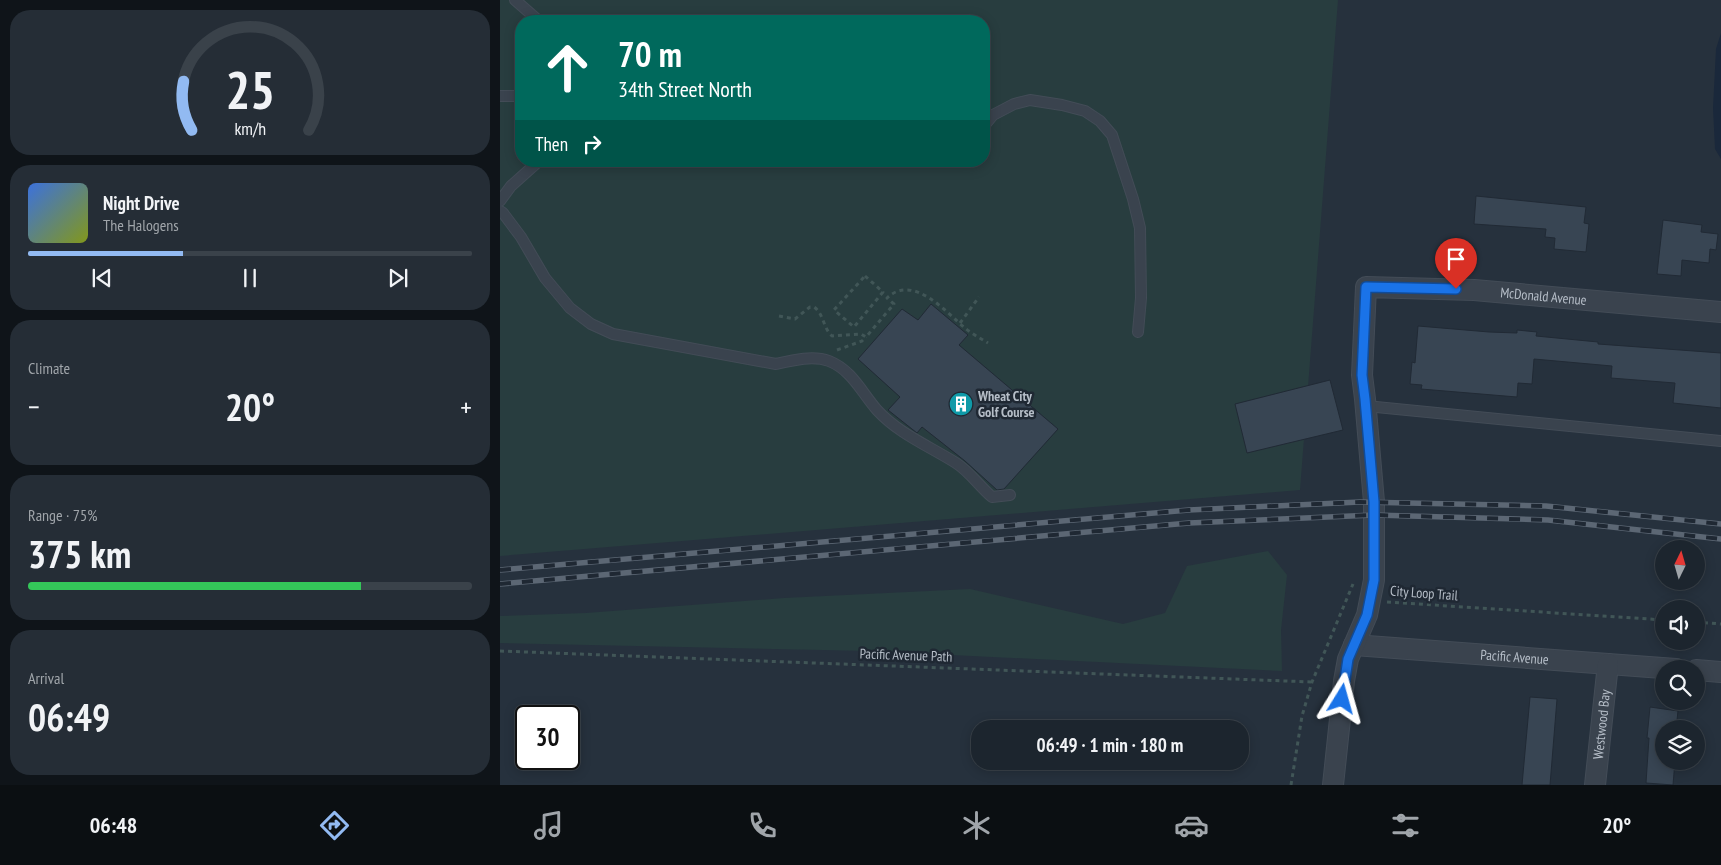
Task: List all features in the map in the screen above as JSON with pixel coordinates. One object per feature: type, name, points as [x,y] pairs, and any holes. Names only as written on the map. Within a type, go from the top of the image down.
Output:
[{"type":"street","name":"McDonald Avenue","points":[[1366,406],[1362,375],[1366,287],[1474,290],[1721,312]]},
{"type":"street","points":[[1334,785],[1344,681],[1348,659],[1367,615],[1374,580],[1374,508],[1366,406]]},
{"type":"street","name":"Pacific Avenue","points":[[1354,645],[1655,667]]},
{"type":"street","name":"Westwood Bay","points":[[1595,785],[1608,664]]},
{"type":"street","points":[[1705,671],[1721,672]]},
{"type":"lane","points":[[515,0],[532,15]]},
{"type":"lane","points":[[500,96],[515,96]]},
{"type":"lane","points":[[990,119],[993,115],[1014,104],[1030,100],[1085,111],[1100,121],[1112,136],[1125,173],[1140,228],[1138,332]]},
{"type":"lane","points":[[500,201],[511,186],[532,167]]},
{"type":"lane","points":[[500,211],[521,237],[545,278],[570,308],[591,324],[613,334],[776,364],[795,360],[814,359],[829,361],[845,371],[858,384],[877,410],[900,431],[930,450],[956,463],[971,475],[992,497],[1010,495]]},
{"type":"lane","points":[[1366,406],[1721,441]]},
{"type":"path","points":[[829,361],[840,348],[862,342],[894,304],[887,298],[889,297],[884,292],[865,276],[834,310],[854,327],[884,292]]},
{"type":"path","points":[[889,297],[892,293],[902,290],[934,300],[960,323],[988,343]]},
{"type":"path","points":[[960,323],[979,297]]},
{"type":"path","points":[[779,316],[795,319],[810,307],[814,307],[819,311],[828,332],[832,336],[861,334],[866,337]]},
{"type":"path","name":"City Loop Trail","points":[[1291,785],[1302,716],[1312,682],[1346,600],[1655,619]]},
{"type":"path","points":[[1705,623],[1721,624]]},
{"type":"path","name":"Pacific Avenue Path","points":[[500,651],[1312,682]]},
{"type":"green space","name":"Wheat City Golf Course","points":[[500,0],[1338,0],[1300,490],[500,556]]},
{"type":"green space","points":[[1268,551],[1287,575],[1281,630],[1282,671],[870,651],[500,643],[500,616],[586,613],[784,598],[970,589],[1123,624],[1165,613],[1187,566]]},
{"type":"water","points":[[1721,33],[1721,159],[1715,149],[1713,108],[1716,49]]},
{"type":"building","points":[[1476,196],[1586,207],[1584,223],[1589,224],[1586,252],[1554,249],[1555,238],[1545,237],[1546,229],[1474,224]]},
{"type":"building","points":[[1663,220],[1702,225],[1701,232],[1718,234],[1716,250],[1710,249],[1709,263],[1682,260],[1681,276],[1657,274]]},
{"type":"building","name":"Wheat City Golf Course","points":[[931,304],[968,335],[959,345],[1058,429],[1004,489],[997,490],[965,461],[922,427],[917,433],[888,410],[900,397],[858,359],[902,309],[918,320]]},
{"type":"building","points":[[1418,326],[1489,332],[1517,333],[1517,330],[1537,332],[1536,336],[1598,342],[1598,344],[1721,353],[1721,408],[1673,403],[1675,383],[1611,378],[1612,366],[1534,359],[1532,384],[1518,383],[1517,397],[1421,389],[1422,385],[1410,384],[1412,362],[1415,363]]},
{"type":"building","points":[[1330,380],[1343,430],[1247,453],[1235,404]]},
{"type":"building","points":[[1530,697],[1557,699],[1550,785],[1522,785]]},
{"type":"building","points":[[1650,707],[1655,708],[1655,710],[1678,711],[1677,720],[1655,720],[1655,770],[1674,770],[1673,785],[1646,783],[1649,738],[1647,738]]},
{"type":"railway","points":[[500,570],[1189,510],[1360,502],[1546,506],[1721,524]]},
{"type":"railway","points":[[500,584],[1189,523],[1374,515],[1548,520],[1721,539]]},
{"type":"place","name":"Wheat City Golf Course","points":[[961,404]]},
{"type":"route","points":[[1342,699],[1348,659],[1367,615],[1374,580],[1374,502],[1362,375],[1366,287],[1456,289]]}]
